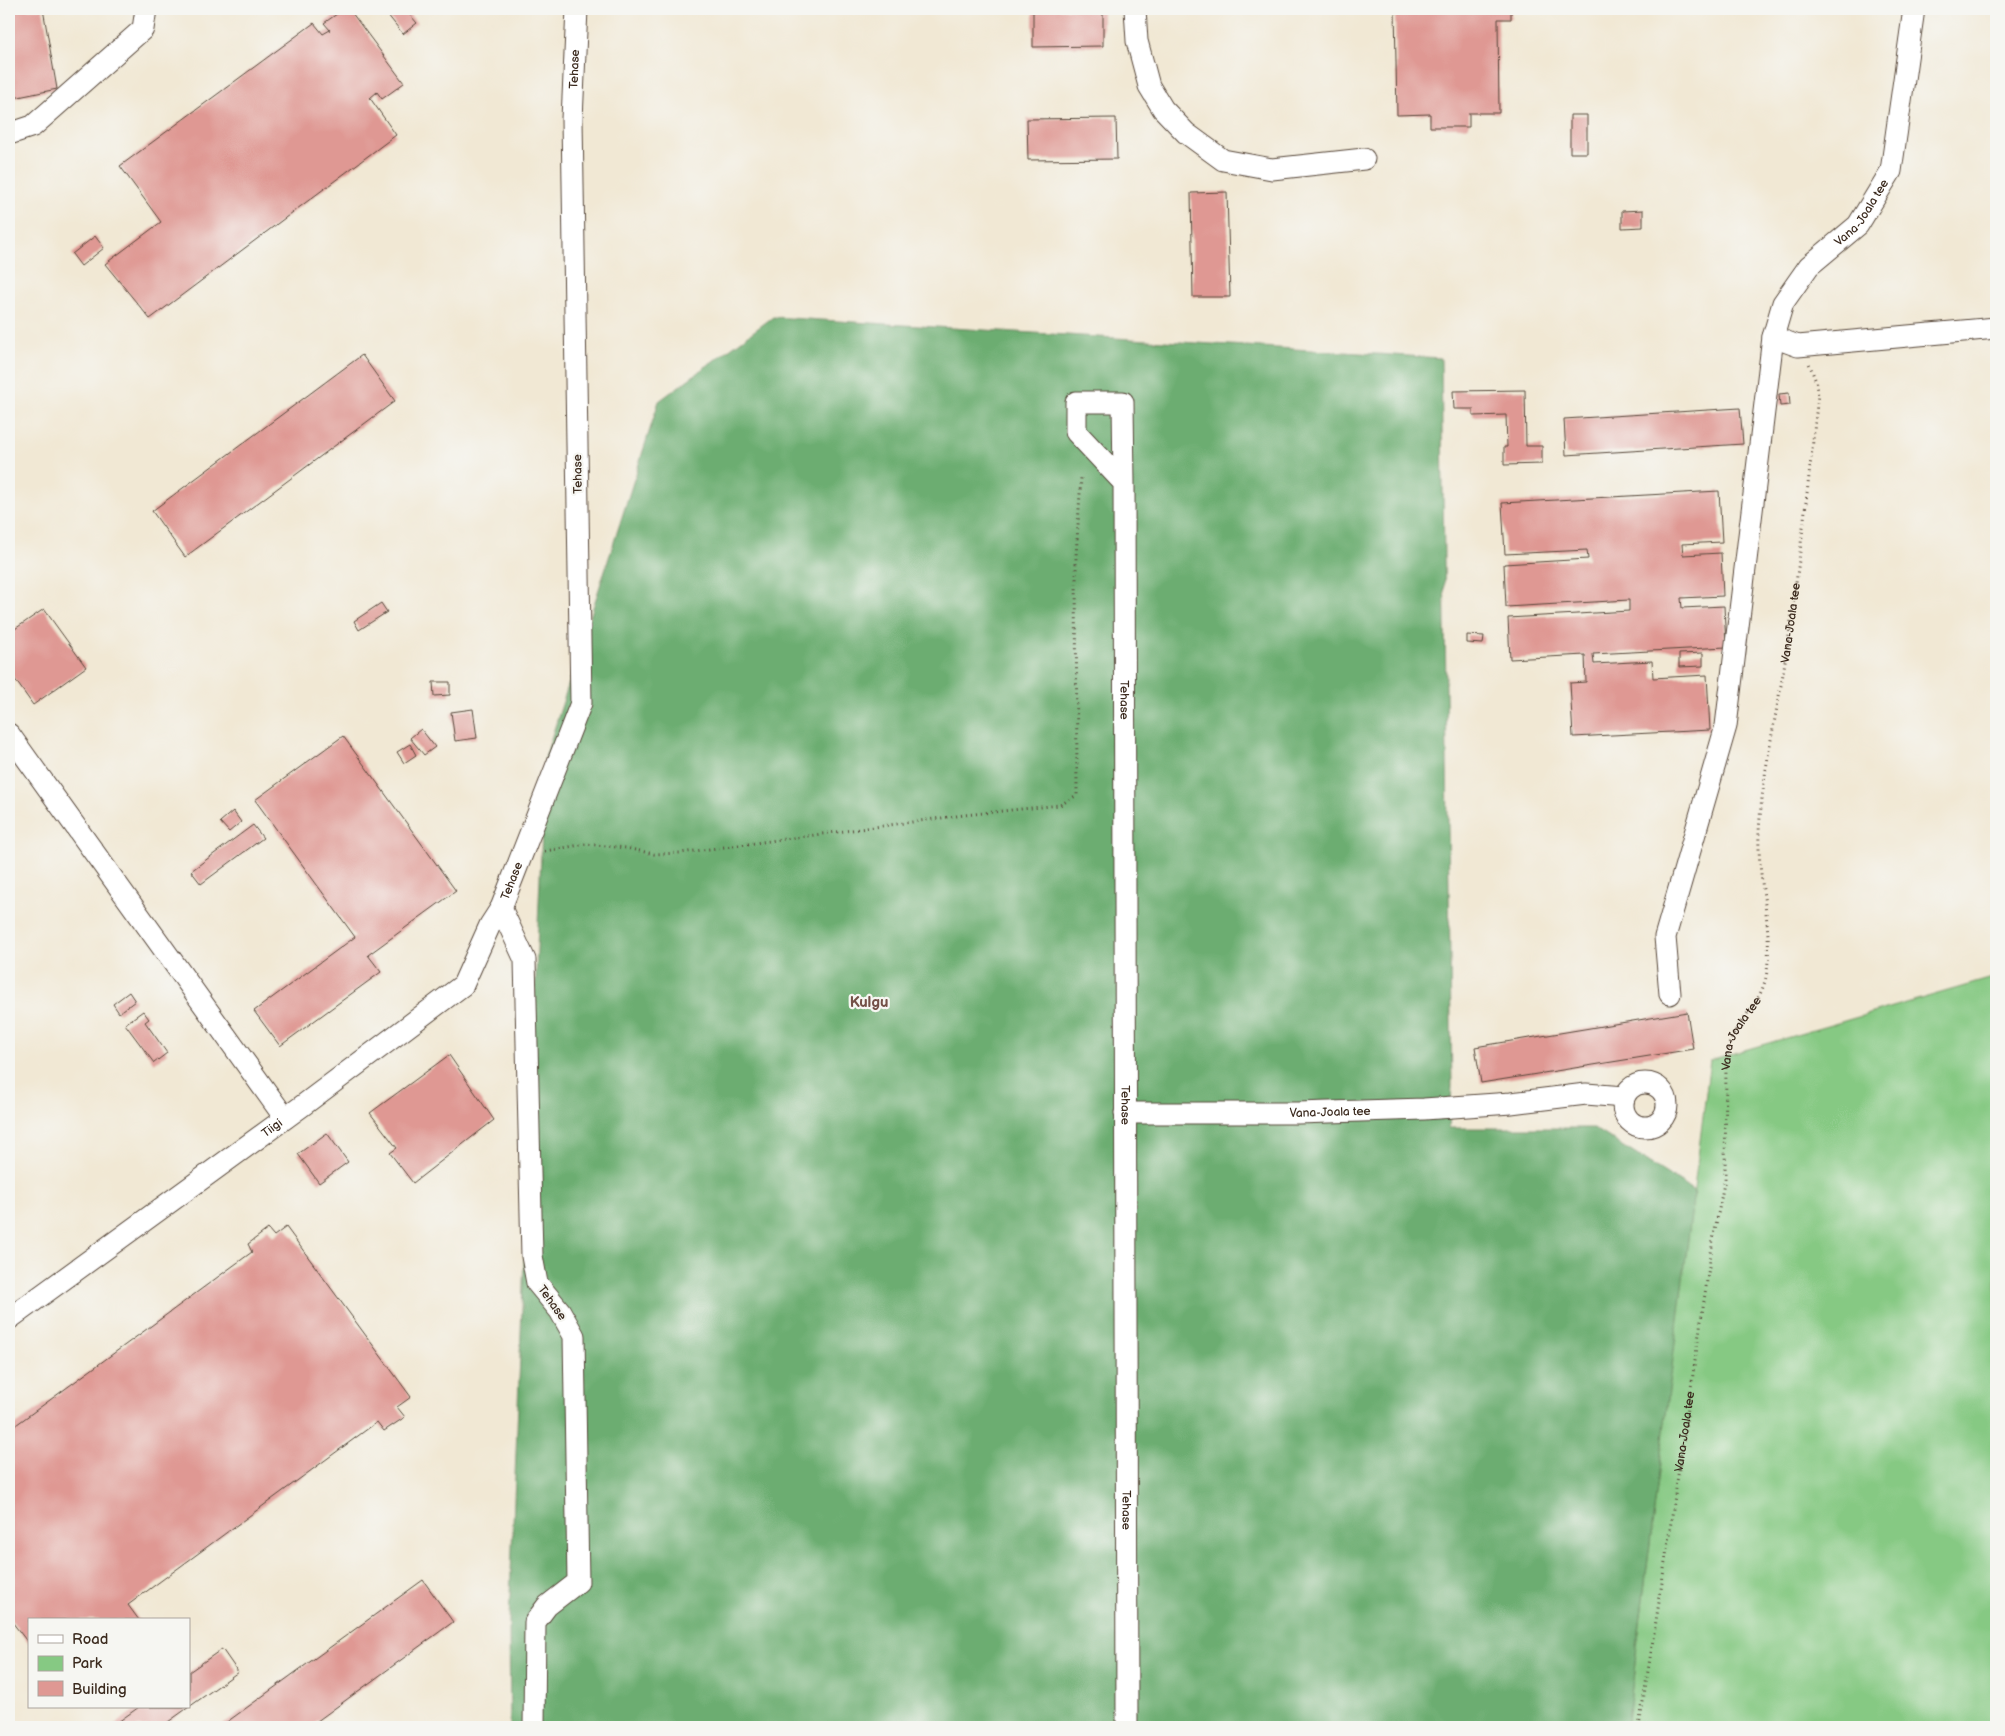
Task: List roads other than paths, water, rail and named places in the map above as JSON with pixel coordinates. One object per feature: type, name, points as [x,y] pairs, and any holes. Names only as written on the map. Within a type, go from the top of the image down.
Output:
[{"type":"street","points":[[9,134],[33,126],[143,29],[146,9]]},
{"type":"street","name":"Tehase","points":[[534,1727],[535,1622],[548,1606],[578,1582],[574,1336],[560,1311],[537,1283],[532,1256],[525,960],[502,908],[582,703],[572,119],[577,9]]},
{"type":"street","points":[[1135,9],[1137,41],[1149,86],[1162,109],[1180,127],[1223,160],[1272,169],[1364,159]]},
{"type":"street","name":"Vana-Joala tee","points":[[1670,994],[1664,937],[1726,726],[1773,337],[1783,303],[1809,266],[1858,225],[1891,171],[1914,9]]},
{"type":"street","points":[[1773,337],[1798,346],[1996,328]]},
{"type":"street","name":"Tehase","points":[[1124,483],[1127,1727]]},
{"type":"street","points":[[9,734],[285,1118]]},
{"type":"street","name":"Tiigi","points":[[9,1319],[285,1118],[463,985],[490,925],[502,908]]},
{"type":"street","name":"Vana-Joala tee","points":[[1125,1113],[1298,1113],[1424,1110],[1511,1103],[1586,1094],[1624,1097]]},
{"type":"district","name":"Kulgu","points":[[869,1002]]}]
